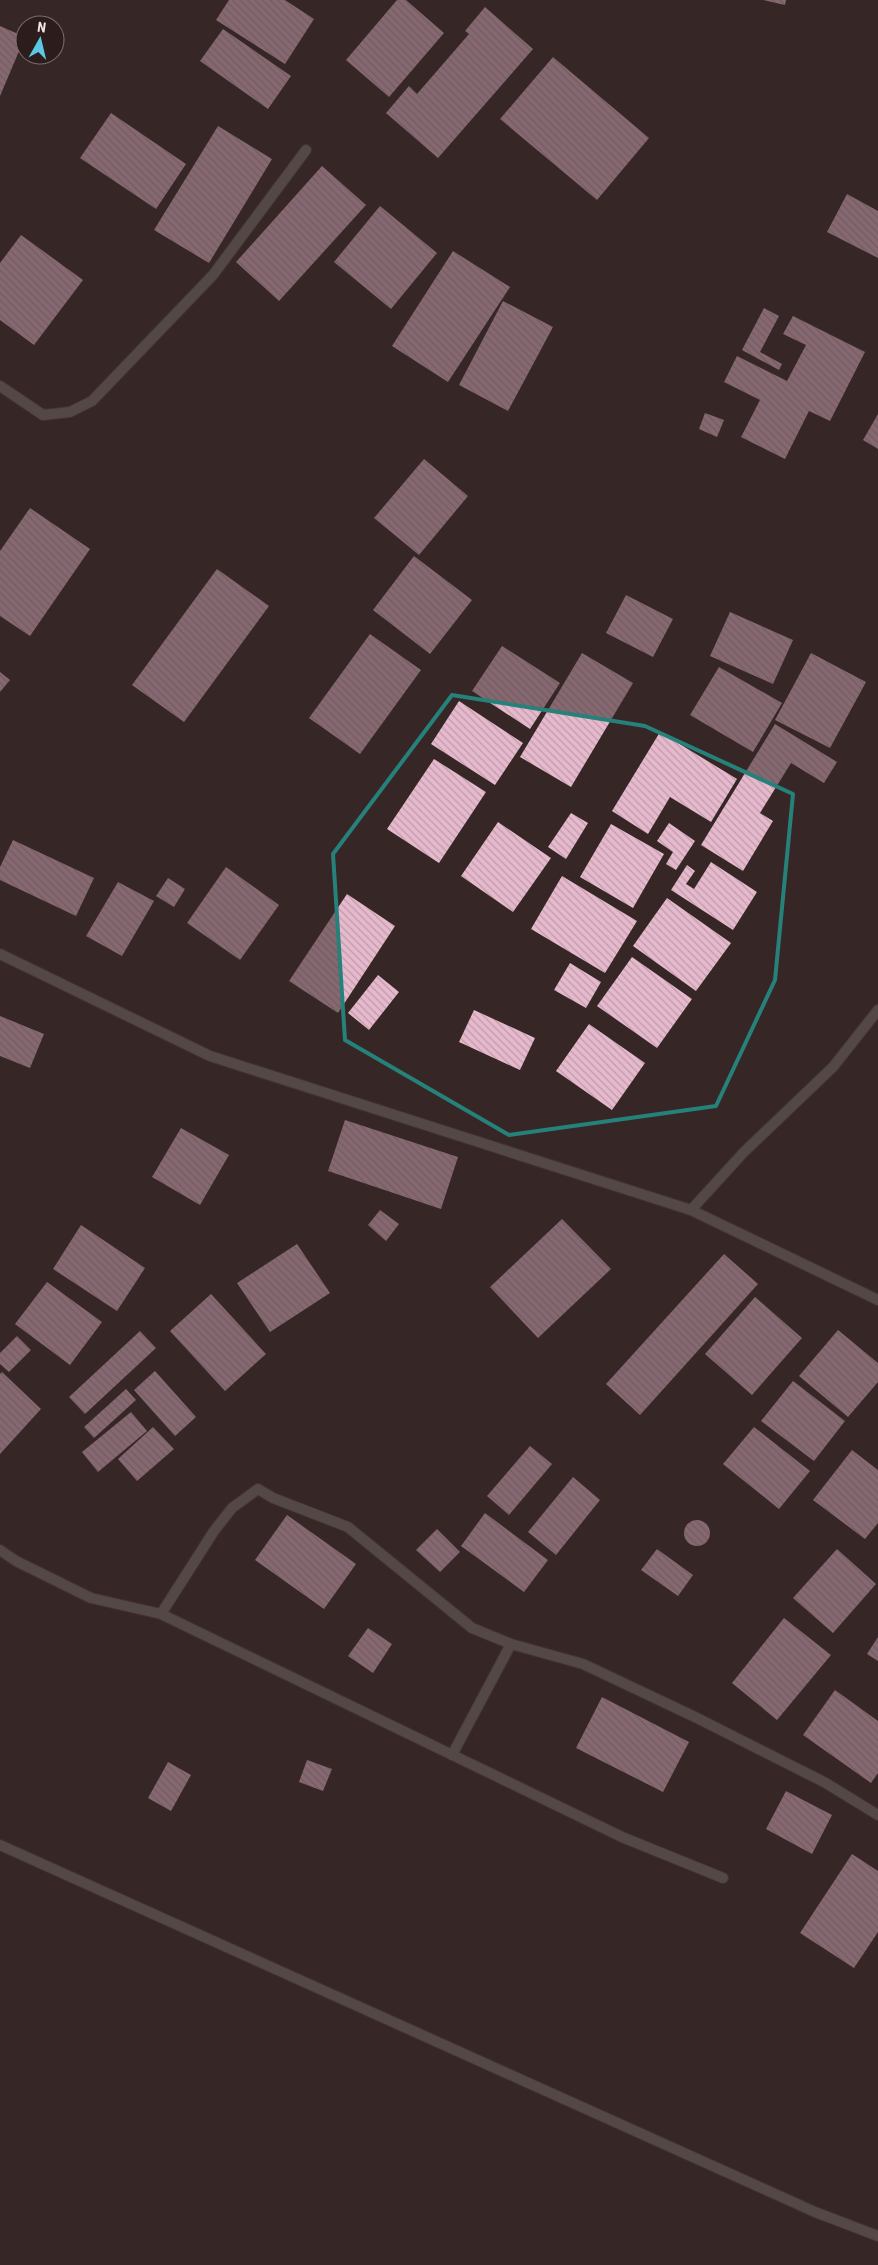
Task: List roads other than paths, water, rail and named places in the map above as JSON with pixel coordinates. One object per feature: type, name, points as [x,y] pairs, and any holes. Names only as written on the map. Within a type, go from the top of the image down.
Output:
[{"type":"street","points":[[0,386],[43,415],[70,412],[92,400],[213,275],[306,150]]},
{"type":"street","points":[[0,954],[210,1056],[691,1210],[878,1300]]},
{"type":"street","points":[[691,1210],[744,1152],[833,1067],[878,1010]]},
{"type":"street","points":[[161,1614],[214,1531],[232,1508],[258,1489],[272,1498],[348,1527],[472,1628],[511,1644],[583,1664],[695,1717],[824,1782],[878,1815]]},
{"type":"street","points":[[0,1550],[16,1562],[91,1598],[161,1614],[622,1837],[723,1878]]},
{"type":"street","points":[[452,1755],[511,1644]]},
{"type":"street","points":[[0,1845],[806,2208],[878,2236]]}]
